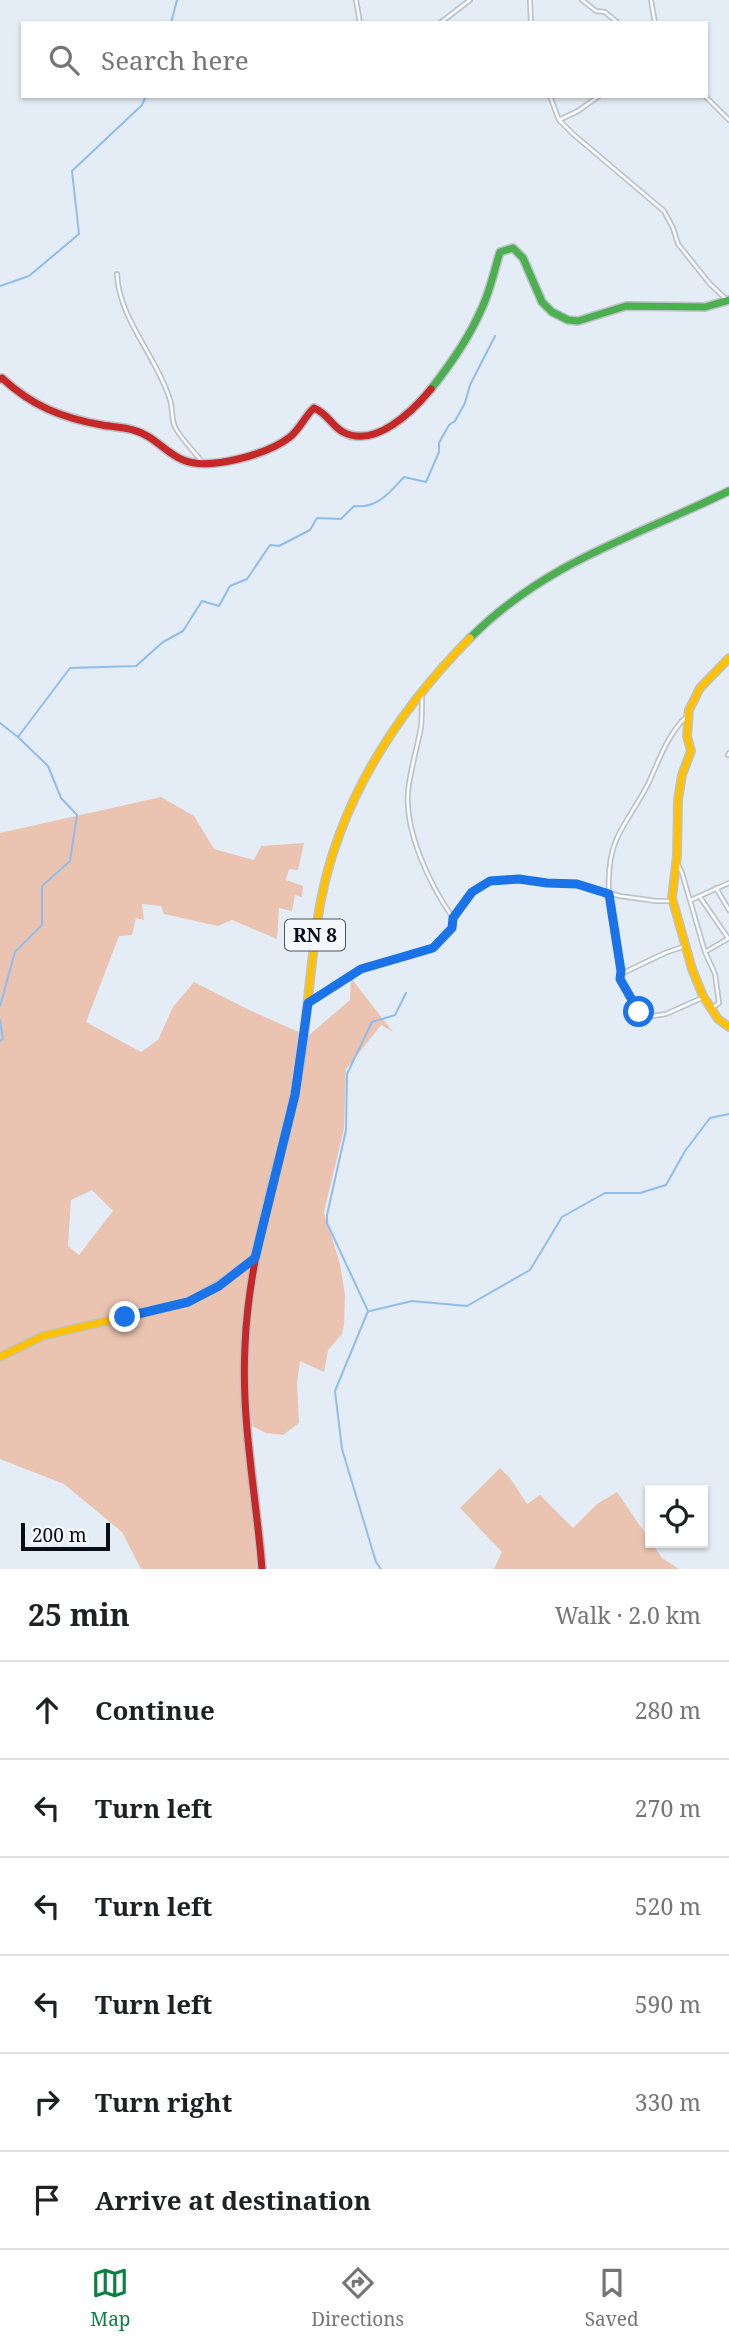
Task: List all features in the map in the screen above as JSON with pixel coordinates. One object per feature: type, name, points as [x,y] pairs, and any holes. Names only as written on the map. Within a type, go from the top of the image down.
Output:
[{"type":"street","points":[[356,0],[360,21]]},
{"type":"street","points":[[443,21],[470,0]]},
{"type":"street","points":[[530,0],[531,21]]},
{"type":"street","points":[[582,0],[616,21]]},
{"type":"street","points":[[651,0],[655,21]]},
{"type":"street","points":[[551,98],[559,120],[664,211],[678,244],[710,284],[728,300]]},
{"type":"street","points":[[559,120],[597,98]]},
{"type":"street","points":[[707,98],[729,120]]},
{"type":"street","points":[[1,378],[26,400],[46,411],[92,424],[139,431],[184,460],[232,461],[290,437],[314,408],[320,410],[339,429],[355,435],[383,429],[402,420],[433,386],[471,330],[490,289],[500,252],[508,247],[523,258],[542,302],[552,312],[568,320],[578,321],[626,306],[705,307],[728,300]]},
{"type":"street","points":[[117,274],[124,311],[161,377],[171,401],[176,429],[202,462]]},
{"type":"street","name":"RN 8","points":[[261,1569],[245,1414],[247,1320],[255,1258],[295,1095],[316,926],[325,877],[355,795],[377,752],[422,692],[482,626],[525,590],[596,550],[729,491]]},
{"type":"street","points":[[705,997],[666,1014],[646,1017],[639,1012],[620,979],[609,894],[613,851],[617,839],[674,729],[685,717],[701,685],[729,658]]},
{"type":"street","points":[[422,692],[421,724],[408,791],[409,810],[417,846],[438,896],[453,918]]},
{"type":"street","points":[[685,717],[691,751],[677,795],[672,901],[692,972],[711,1009],[720,1022],[729,1027]]},
{"type":"street","points":[[676,859],[705,952],[715,974],[719,1003],[711,1009]]},
{"type":"street","points":[[308,1003],[361,969],[433,948],[452,928],[453,918],[472,892],[496,879],[577,884],[609,894],[672,901]]},
{"type":"street","points":[[691,901],[729,883]]},
{"type":"street","points":[[716,888],[729,910]]},
{"type":"street","points":[[700,897],[729,938],[705,952]]},
{"type":"street","points":[[621,974],[685,946]]},
{"type":"street","points":[[0,1357],[51,1334],[188,1302],[219,1286],[255,1258]]},
{"type":"shaded area","points":[[161,797],[194,816],[214,849],[254,860],[261,846],[304,843],[298,870],[289,869],[286,880],[303,886],[302,897],[295,895],[292,911],[279,908],[277,939],[232,920],[218,926],[164,914],[161,906],[142,904],[144,920],[136,918],[132,935],[119,936],[86,1022],[141,1052],[158,1040],[173,1007],[194,982],[308,1036],[350,1000],[351,978],[393,1032],[381,1025],[346,1069],[344,1129],[324,1212],[340,1264],[345,1295],[342,1334],[328,1350],[324,1372],[300,1361],[297,1383],[299,1423],[283,1435],[266,1433],[243,1421],[257,1569],[141,1569],[122,1532],[64,1484],[0,1459],[0,833]],"holes":[[[92,1190],[113,1211],[79,1255],[68,1246],[71,1200]]]},
{"type":"shaded area","points":[[500,1468],[527,1504],[540,1495],[573,1528],[597,1504],[617,1492],[645,1533],[645,1548],[655,1548],[662,1558],[679,1569],[494,1569],[502,1552],[460,1508]]},
{"type":"waterway","points":[[172,21],[177,0]]},
{"type":"waterway","points":[[0,286],[29,276],[79,234],[72,171],[142,105],[145,98]]},
{"type":"waterway","points":[[18,737],[70,668],[136,666],[163,642],[183,631],[202,601],[219,606],[230,586],[247,579],[270,545],[279,546],[310,530],[317,518],[341,519],[354,506],[376,502],[404,477],[426,482],[439,452],[439,443],[465,403],[470,385],[495,336]]},
{"type":"waterway","points":[[0,723],[48,766],[61,798],[77,815],[70,861],[42,886],[42,925],[15,952],[0,1006]]},
{"type":"waterway","points":[[381,1569],[376,1562],[342,1449],[335,1391],[368,1311],[327,1223],[327,1215],[346,1130],[347,1074],[372,1022],[395,1015],[406,993]]},
{"type":"waterway","points":[[0,1020],[3,1039],[0,1041]]},
{"type":"waterway","points":[[370,1311],[412,1301],[467,1306],[530,1270],[562,1217],[605,1193],[640,1193],[666,1185],[685,1151],[710,1118],[729,1114]]},
{"type":"traffic: fast","points":[[431,389],[459,351],[476,320],[487,296],[500,252],[513,248],[523,258],[542,302],[552,312],[568,320],[578,321],[626,306],[705,307],[729,300]]},
{"type":"traffic: fast","points":[[470,638],[499,611],[561,570],[626,537],[729,491]]},
{"type":"traffic: slow","points":[[291,1111],[301,1060],[320,905],[341,830],[357,794],[395,728],[418,696],[470,638]]},
{"type":"traffic: slow","points":[[729,658],[700,688],[689,710],[687,736],[691,751],[682,775],[678,800],[677,856],[672,898],[692,969],[703,996],[718,1019],[729,1027]]},
{"type":"traffic: slow","points":[[0,1357],[43,1336],[188,1302],[219,1285],[255,1258]]},
{"type":"traffic: jam","points":[[0,379],[48,409],[87,422],[140,432],[183,460],[194,463],[223,462],[268,449],[294,434],[314,408],[343,432],[368,436],[404,417],[431,389]]},
{"type":"traffic: jam","points":[[262,1569],[247,1430],[245,1346],[256,1257],[291,1111]]},
{"type":"route","points":[[125,1317],[188,1302],[219,1286],[255,1258],[295,1095],[308,1003],[361,969],[438,945],[452,928],[453,918],[472,892],[490,881],[525,879],[540,883],[587,885],[609,894],[620,979],[639,1012]]}]
